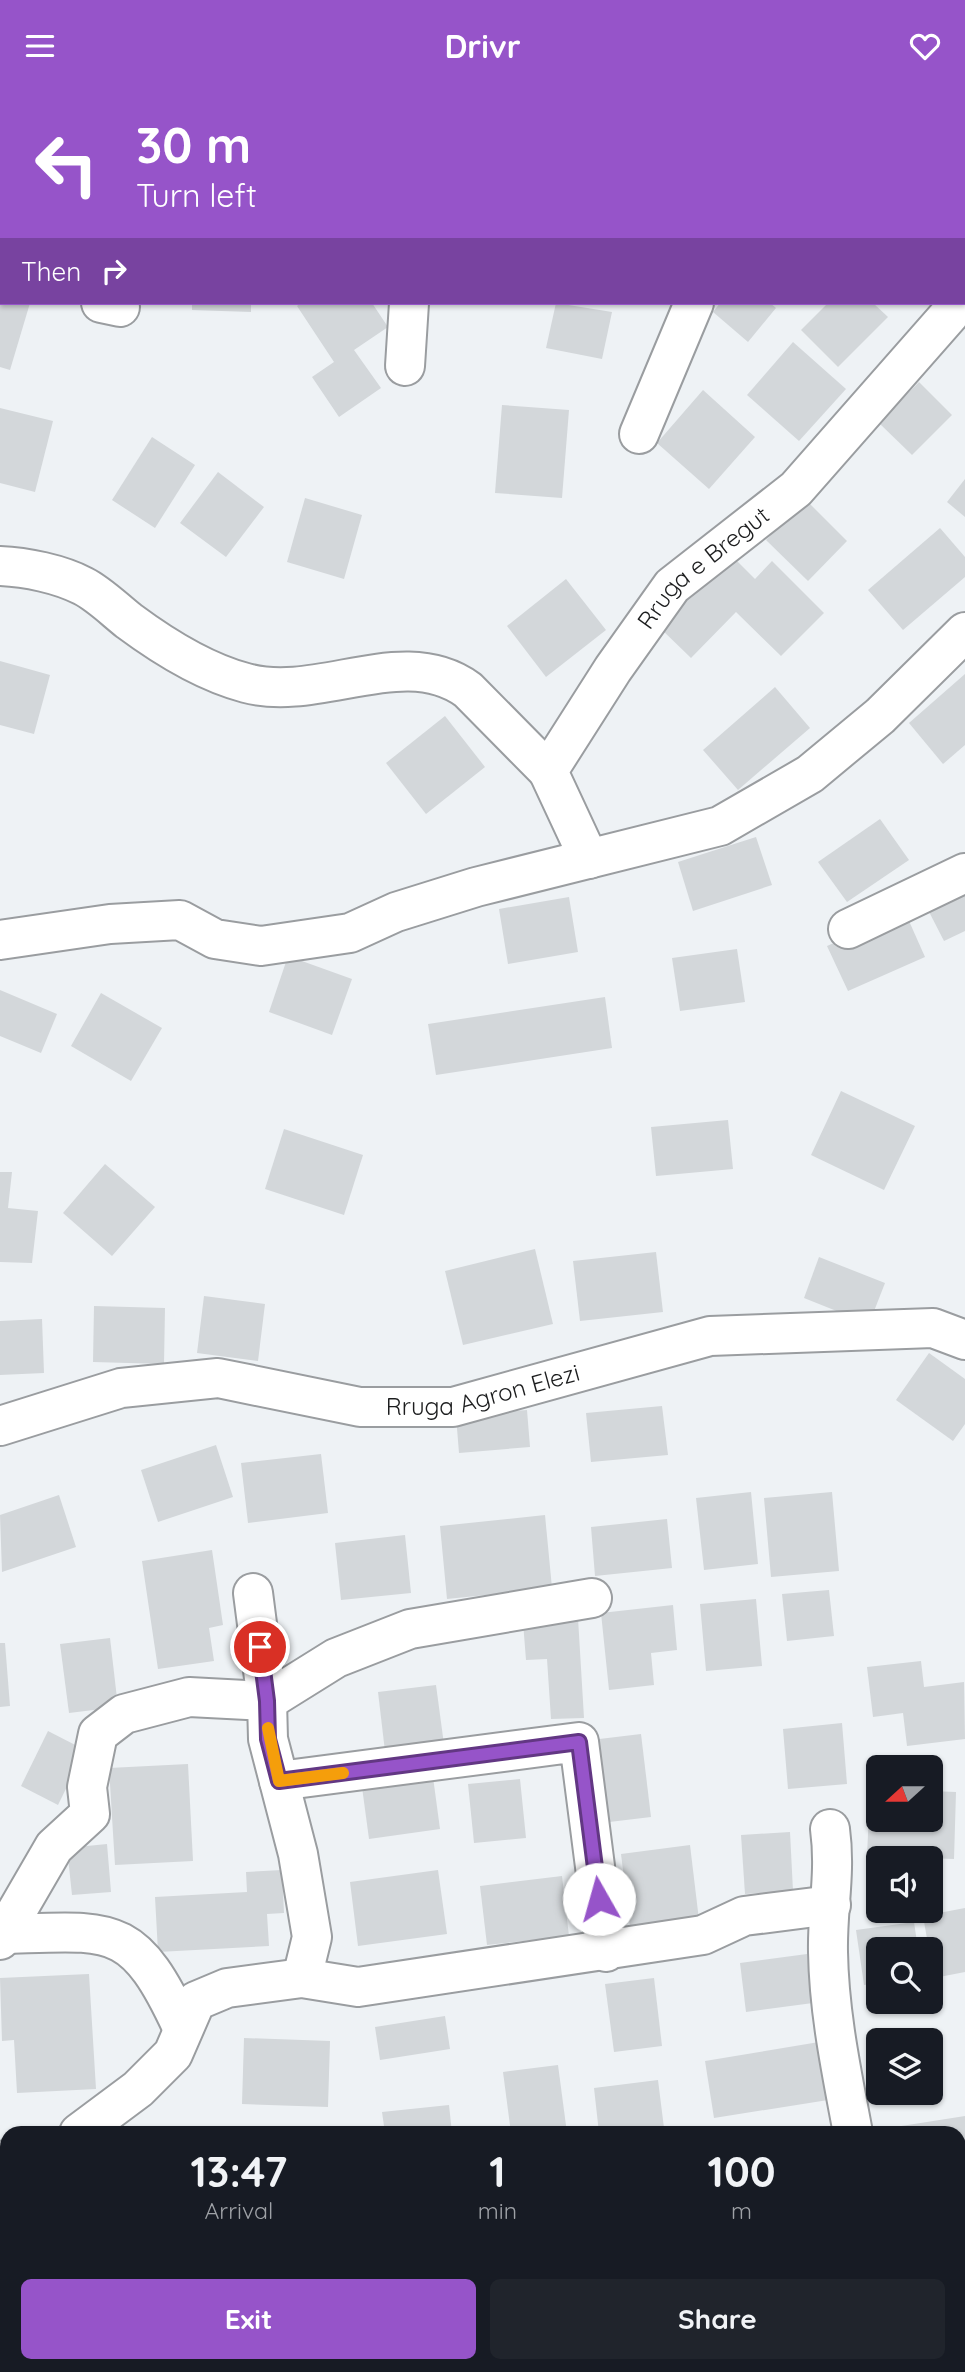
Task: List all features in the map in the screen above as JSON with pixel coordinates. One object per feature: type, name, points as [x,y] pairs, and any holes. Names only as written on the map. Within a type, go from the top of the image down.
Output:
[{"type":"street","points":[[405,366],[409,305]]},
{"type":"street","points":[[639,434],[693,305]]},
{"type":"street","name":"Rruga e Bregut","points":[[548,772],[613,669],[672,586],[796,489],[950,315]]},
{"type":"street","points":[[0,566],[46,574],[83,586],[150,637],[184,658],[246,683],[279,689],[410,671],[431,672],[454,680],[468,690],[548,772],[589,859]]},
{"type":"street","points":[[0,940],[110,924],[180,920],[215,939],[261,946],[350,933],[396,912],[720,825],[810,774],[880,716],[965,632]]},
{"type":"street","points":[[848,929],[965,873]]},
{"type":"street","name":"Rruga Agron Elezi","points":[[0,1426],[121,1388],[218,1378],[360,1407],[453,1407],[710,1336],[933,1328],[965,1340]]},
{"type":"street","points":[[253,1593],[267,1701],[268,1739],[298,1854],[312,1937],[302,1978]]},
{"type":"street","points":[[2,1937],[54,1847],[90,1814],[87,1787],[97,1734],[124,1714],[189,1697],[267,1701],[336,1657],[410,1629],[592,1598]]},
{"type":"street","points":[[279,1781],[579,1742],[606,1952]]},
{"type":"street","points":[[830,1829],[835,1862],[828,1950],[830,1988],[836,2045],[852,2126]]},
{"type":"street","points":[[88,2126],[138,2088],[173,2054],[182,2027],[196,2001],[227,1989],[302,1978],[358,1987],[606,1952],[703,1935],[744,1916],[831,1905]]},
{"type":"street","points":[[2,1937],[88,1931],[120,1940],[143,1957],[160,1980],[182,2027]]},
{"type":"building","points":[[0,305],[29,305],[10,370],[0,367]]},
{"type":"building","points":[[192,305],[251,305],[251,312],[192,310]]},
{"type":"building","points":[[373,305],[388,327],[354,350],[381,388],[339,417],[312,377],[334,362],[297,306]]},
{"type":"building","points":[[556,305],[612,312],[602,359],[546,348]]},
{"type":"building","points":[[718,305],[772,305],[776,308],[748,342],[713,312]]},
{"type":"building","points":[[826,305],[875,305],[888,317],[838,367],[801,330]]},
{"type":"building","points":[[793,342],[846,389],[799,441],[747,395]]},
{"type":"building","points":[[919,382],[952,415],[912,455],[879,423]]},
{"type":"building","points":[[703,390],[755,437],[709,489],[657,443]]},
{"type":"building","points":[[502,405],[569,410],[562,498],[495,493]]},
{"type":"building","points":[[0,408],[53,421],[35,492],[0,483]]},
{"type":"building","points":[[152,437],[195,465],[155,528],[112,500]]},
{"type":"building","points":[[218,472],[264,507],[226,557],[180,523]]},
{"type":"building","points":[[965,479],[965,517],[947,502]]},
{"type":"building","points":[[305,498],[362,515],[344,579],[287,562]]},
{"type":"building","points":[[805,499],[847,541],[808,581],[766,540]]},
{"type":"building","points":[[940,528],[965,557],[965,577],[903,630],[868,590]]},
{"type":"building","points":[[729,553],[755,579],[772,561],[824,613],[781,656],[736,612],[691,658],[658,626]]},
{"type":"building","points":[[566,579],[606,630],[546,677],[507,626]]},
{"type":"building","points":[[0,661],[50,675],[34,734],[0,725]]},
{"type":"building","points":[[965,674],[965,745],[943,764],[909,723]]},
{"type":"building","points":[[775,687],[810,728],[738,790],[703,750]]},
{"type":"building","points":[[445,716],[485,767],[426,814],[386,763]]},
{"type":"building","points":[[880,819],[909,860],[847,902],[818,862]]},
{"type":"building","points":[[756,837],[772,885],[693,911],[678,862]]},
{"type":"building","points":[[965,882],[965,931],[944,941],[924,902]]},
{"type":"building","points":[[569,897],[578,952],[508,964],[499,909]]},
{"type":"building","points":[[905,912],[925,957],[848,991],[827,946]]},
{"type":"building","points":[[737,949],[745,1002],[680,1011],[672,958]]},
{"type":"building","points":[[288,956],[352,979],[332,1035],[269,1012]]},
{"type":"building","points":[[0,990],[57,1014],[41,1053],[0,1036]]},
{"type":"building","points":[[101,993],[162,1028],[131,1081],[71,1046]]},
{"type":"building","points":[[605,997],[612,1048],[436,1075],[428,1024]]},
{"type":"building","points":[[841,1091],[915,1126],[884,1190],[811,1155]]},
{"type":"building","points":[[728,1120],[733,1169],[656,1176],[651,1127]]},
{"type":"building","points":[[284,1129],[363,1155],[344,1215],[265,1189]]},
{"type":"building","points":[[105,1164],[155,1207],[112,1256],[63,1213]]},
{"type":"building","points":[[0,1172],[12,1172],[8,1208],[38,1211],[32,1263],[0,1262]]},
{"type":"building","points":[[535,1249],[553,1324],[463,1345],[445,1271]]},
{"type":"building","points":[[656,1252],[663,1312],[580,1321],[573,1261]]},
{"type":"building","points":[[819,1257],[885,1283],[869,1324],[804,1298]]},
{"type":"building","points":[[204,1296],[265,1304],[258,1361],[197,1353]]},
{"type":"building","points":[[94,1306],[165,1308],[164,1364],[93,1362]]},
{"type":"building","points":[[42,1319],[44,1373],[0,1375],[0,1321]]},
{"type":"building","points":[[929,1353],[965,1379],[965,1424],[953,1441],[896,1400]]},
{"type":"building","points":[[662,1406],[668,1455],[591,1462],[586,1413]]},
{"type":"building","points":[[527,1410],[530,1447],[459,1453],[456,1416]]},
{"type":"building","points":[[216,1445],[233,1497],[158,1522],[141,1470]]},
{"type":"building","points":[[321,1454],[328,1513],[248,1523],[241,1463]]},
{"type":"building","points":[[751,1492],[758,1564],[704,1570],[696,1498]]},
{"type":"building","points":[[832,1492],[839,1571],[771,1577],[764,1498]]},
{"type":"building","points":[[59,1495],[76,1547],[2,1572],[0,1515]]},
{"type":"building","points":[[545,1515],[552,1588],[447,1599],[440,1526]]},
{"type":"building","points":[[667,1519],[672,1568],[595,1576],[591,1527]]},
{"type":"building","points":[[405,1535],[411,1593],[341,1600],[335,1543]]},
{"type":"building","points":[[212,1550],[223,1625],[209,1628],[214,1661],[158,1669],[142,1561]]},
{"type":"building","points":[[829,1590],[834,1636],[787,1641],[782,1594]]},
{"type":"building","points":[[756,1599],[762,1666],[706,1671],[700,1604]]},
{"type":"building","points":[[673,1605],[677,1650],[651,1653],[654,1685],[609,1690],[601,1613]]},
{"type":"building","points":[[578,1618],[584,1718],[551,1719],[547,1659],[526,1660],[523,1622]]},
{"type":"building","points":[[110,1638],[118,1707],[69,1713],[60,1644]]},
{"type":"building","points":[[0,1643],[5,1643],[10,1706],[0,1707]]},
{"type":"building","points":[[921,1661],[924,1687],[964,1682],[965,1739],[907,1746],[903,1713],[873,1717],[867,1667]]},
{"type":"building","points":[[436,1685],[445,1752],[386,1760],[378,1692]]},
{"type":"building","points":[[842,1723],[847,1784],[788,1789],[783,1729]]},
{"type":"building","points":[[48,1731],[85,1750],[58,1805],[21,1786]]},
{"type":"building","points":[[641,1734],[651,1817],[601,1823],[591,1740]]},
{"type":"building","points":[[188,1764],[193,1861],[115,1865],[109,1768]]},
{"type":"building","points":[[433,1777],[440,1829],[369,1839],[362,1787]]},
{"type":"building","points":[[520,1779],[526,1838],[474,1843],[468,1784]]},
{"type":"building","points":[[943,1791],[956,1792],[954,1859],[943,1859],[943,1846],[867,1846],[868,1832],[943,1832]]},
{"type":"building","points":[[790,1832],[793,1891],[745,1894],[741,1835]]},
{"type":"building","points":[[107,1844],[111,1892],[72,1895],[67,1848]]},
{"type":"building","points":[[690,1845],[699,1920],[630,1927],[621,1854]]},
{"type":"building","points":[[282,1870],[284,1913],[267,1914],[269,1946],[158,1952],[155,1897],[247,1892],[246,1872]]},
{"type":"building","points":[[438,1870],[447,1934],[358,1946],[350,1882]]},
{"type":"building","points":[[562,1876],[569,1936],[487,1945],[480,1886]]},
{"type":"building","points":[[965,1908],[965,1972],[943,1976],[943,1937],[927,1937],[924,1923],[943,1923],[943,1912]]},
{"type":"building","points":[[914,1923],[916,1937],[866,1937],[864,1985],[856,1930]]},
{"type":"building","points":[[807,1954],[813,2003],[746,2012],[740,1963]]},
{"type":"building","points":[[89,1974],[96,2089],[17,2093],[14,2040],[2,2041],[0,1978]]},
{"type":"building","points":[[654,1978],[662,2046],[614,2052],[605,1984]]},
{"type":"building","points":[[445,2016],[450,2049],[380,2060],[375,2027]]},
{"type":"building","points":[[244,2038],[330,2041],[328,2107],[242,2104]]},
{"type":"building","points":[[819,2042],[828,2100],[714,2118],[705,2061]]},
{"type":"building","points":[[558,2065],[566,2126],[510,2126],[503,2072]]},
{"type":"building","points":[[658,2080],[664,2126],[598,2126],[594,2088]]},
{"type":"building","points":[[449,2105],[451,2126],[384,2126],[382,2112]]},
{"type":"building","points":[[965,2116],[965,2126],[901,2126]]},
{"type":"slow traffic","points":[[268,1728],[268,1739],[279,1781],[343,1773]]},
{"type":"route","points":[[260,1647],[267,1701],[268,1739],[279,1781],[579,1742],[599,1899]]}]
